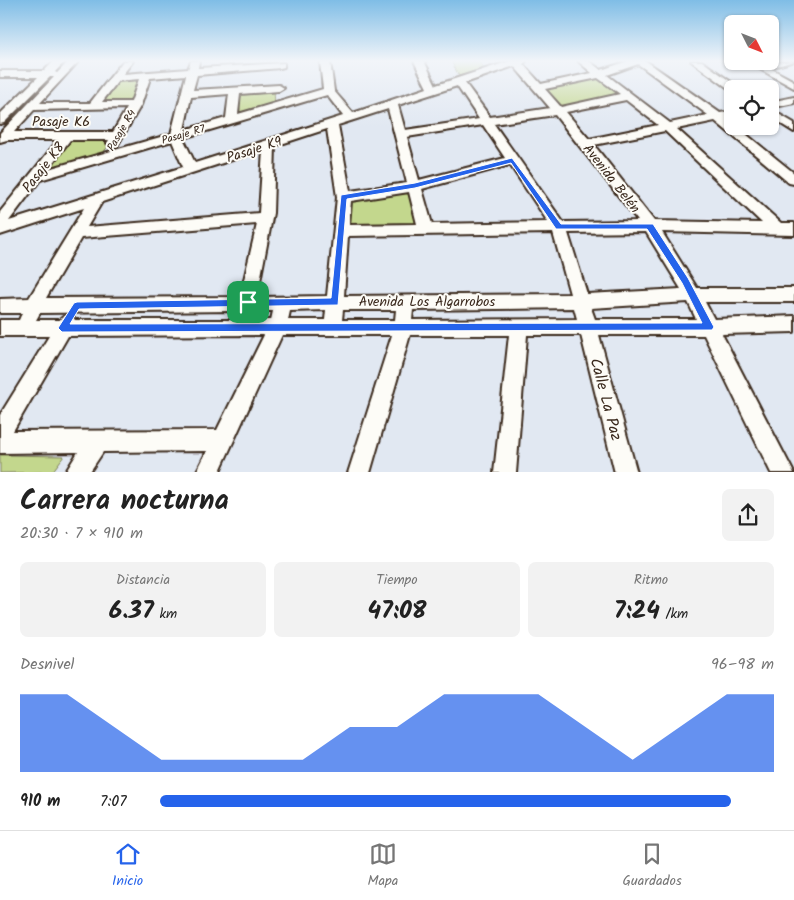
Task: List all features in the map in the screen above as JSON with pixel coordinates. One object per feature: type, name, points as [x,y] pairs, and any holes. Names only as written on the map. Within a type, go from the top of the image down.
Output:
[{"type":"street","points":[[0,121],[5,111],[38,83]]},
{"type":"street","points":[[2,138],[55,83]]},
{"type":"street","points":[[93,106],[110,83]]},
{"type":"street","name":"Pasaje R4","points":[[105,157],[135,105],[143,83]]},
{"type":"street","points":[[190,83],[176,136],[192,169]]},
{"type":"street","points":[[187,94],[235,91],[255,83]]},
{"type":"street","points":[[278,106],[279,83]]},
{"type":"street","points":[[328,83],[329,91],[350,117]]},
{"type":"street","points":[[430,83],[433,89]]},
{"type":"street","name":"Pasaje K9","points":[[0,229],[192,169],[452,83]]},
{"type":"street","name":"Calle La Paz","points":[[460,83],[559,227],[588,326],[626,472]]},
{"type":"street","name":"Avenida Belén","points":[[533,83],[586,143],[650,226],[709,327],[783,472]]},
{"type":"street","points":[[611,83],[667,126],[778,229]]},
{"type":"street","points":[[670,83],[718,117],[794,180]]},
{"type":"street","points":[[231,120],[235,91]]},
{"type":"street","name":"Pasaje R7","points":[[36,177],[329,91]]},
{"type":"street","points":[[401,134],[556,111],[628,96]]},
{"type":"street","points":[[779,103],[794,100]]},
{"type":"street","points":[[392,103],[426,230]]},
{"type":"street","points":[[32,107],[135,105]]},
{"type":"street","points":[[586,143],[724,116]]},
{"type":"street","points":[[779,118],[794,128]]},
{"type":"street","points":[[332,122],[344,197],[333,327]]},
{"type":"street","name":"Pasaje K8","points":[[0,222],[5,209],[36,177],[67,136]]},
{"type":"street","name":"Pasaje K6","points":[[2,138],[117,136]]},
{"type":"street","points":[[240,327],[248,302],[264,218],[270,167],[268,144]]},
{"type":"street","points":[[344,197],[415,186],[512,160]]},
{"type":"street","points":[[24,328],[97,198]]},
{"type":"street","points":[[78,233],[264,218]]},
{"type":"street","points":[[340,231],[650,226],[794,229]]},
{"type":"street","name":"Avenida Los Algarrobos","points":[[0,306],[248,302],[581,301],[692,296],[794,295]]},
{"type":"street","points":[[360,472],[404,328],[405,301]]},
{"type":"street","points":[[207,472],[278,326],[284,302]]},
{"type":"street","points":[[0,434],[62,328],[77,306]]},
{"type":"street","name":"Avenida Los Algarrobos","points":[[0,328],[278,326],[404,328],[709,327],[794,324]]},
{"type":"street","points":[[505,472],[519,327]]},
{"type":"street","points":[[0,442],[222,440]]},
{"type":"street","points":[[76,472],[96,442]]},
{"type":"green space","points":[[114,83],[138,83],[130,103],[97,104]]},
{"type":"green space","points":[[571,83],[606,83],[620,94],[561,107],[544,89]]},
{"type":"green space","points":[[274,90],[275,105],[237,116],[239,93]]},
{"type":"green space","points":[[69,139],[113,139],[101,156],[47,170]]},
{"type":"green space","points":[[409,190],[418,225],[346,228],[348,199]]},
{"type":"green space","points":[[0,455],[64,456],[52,472],[0,472]]},
{"type":"route","points":[[512,160],[559,227],[650,226],[685,280],[709,327],[404,328],[278,326],[62,328],[77,306],[248,302],[335,302],[344,197],[415,186],[512,160]]}]
